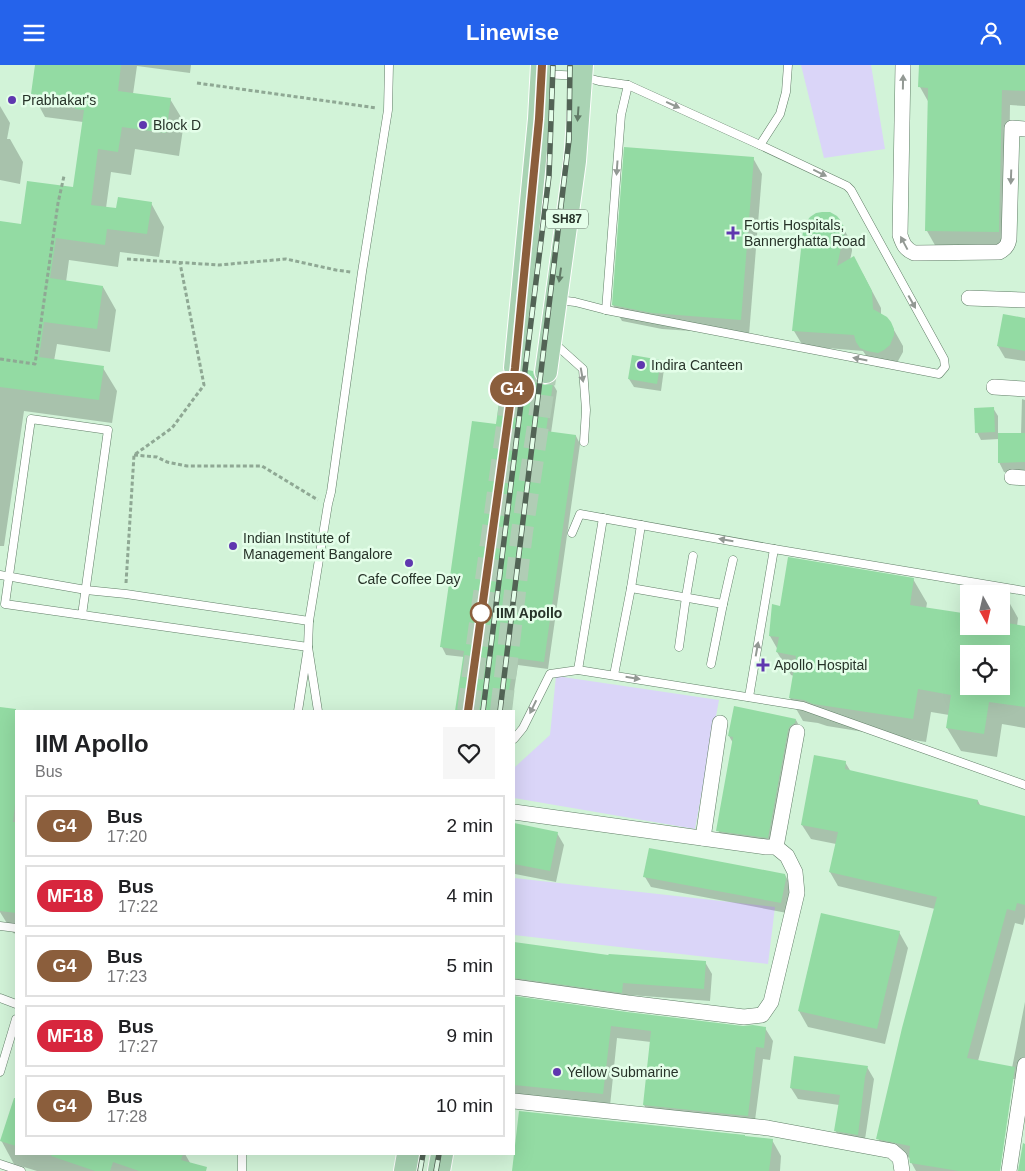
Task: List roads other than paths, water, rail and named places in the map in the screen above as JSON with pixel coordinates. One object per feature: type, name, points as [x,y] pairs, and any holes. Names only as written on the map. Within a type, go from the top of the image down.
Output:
[{"type":"main road","name":"SH87","points":[[515,368],[542,70]]},
{"type":"main road","name":"SH87","points":[[546,372],[575,161],[582,71]]},
{"type":"main road","points":[[405,1171],[408,1155]]},
{"type":"main road","points":[[439,1171],[442,1155]]},
{"type":"street","points":[[904,65],[900,235],[902,244],[908,250],[914,253],[999,252],[1004,250],[1008,245],[1009,239],[1012,129],[1025,129]]},
{"type":"street","points":[[969,298],[1025,300]]},
{"type":"street","points":[[994,387],[1025,389]]},
{"type":"street","points":[[703,838],[720,723]]},
{"type":"street","points":[[776,847],[797,732]]},
{"type":"street","points":[[515,812],[776,847],[787,856],[795,872],[797,893],[771,1002],[762,1015],[744,1017],[515,987]]},
{"type":"street","points":[[1008,1171],[1025,1065]]},
{"type":"street","points":[[515,1101],[768,1128],[892,1151],[900,1158],[902,1171]]},
{"type":"lane","points":[[298,710],[308,647],[309,621],[328,504],[332,492],[362,272],[388,110],[389,65]]},
{"type":"lane","points":[[760,145],[780,114],[786,92],[788,65]]},
{"type":"lane","points":[[542,70],[582,71],[599,81],[628,85],[847,186],[852,190],[944,359],[945,367],[939,374],[606,310],[575,302],[556,300]]},
{"type":"lane","points":[[606,310],[621,115],[628,85]]},
{"type":"lane","points":[[551,340],[583,369],[586,410],[584,442]]},
{"type":"lane","points":[[82,615],[108,430],[30,419],[4,604],[308,647]]},
{"type":"lane","points":[[572,533],[580,514],[1025,591]]},
{"type":"lane","points":[[578,670],[603,518]]},
{"type":"lane","points":[[614,675],[641,525]]},
{"type":"lane","points":[[749,697],[774,549]]},
{"type":"lane","points":[[679,647],[693,556]]},
{"type":"lane","points":[[711,663],[733,560]]},
{"type":"lane","points":[[0,575],[86,590],[126,594],[309,621]]},
{"type":"lane","points":[[631,588],[723,604]]},
{"type":"lane","points":[[308,647],[318,710]]},
{"type":"lane","points":[[515,738],[523,728],[550,674],[578,670],[804,706],[1025,785]]},
{"type":"lane","points":[[0,926],[15,928]]},
{"type":"lane","points":[[0,999],[15,1004]]},
{"type":"lane","points":[[0,1072],[15,1022]]},
{"type":"lane","points":[[242,1155],[242,1171]]},
{"type":"lane","points":[[0,1165],[21,1171]]},
{"type":"tunnel","points":[[468,710],[515,368]]},
{"type":"tunnel","points":[[501,710],[522,532],[546,372]]},
{"type":"railway","points":[[483,710],[549,176],[553,65]]},
{"type":"railway","points":[[500,710],[569,140],[570,65]]},
{"type":"railway","points":[[420,1171],[423,1155]]},
{"type":"railway","points":[[436,1171],[439,1155]]},
{"type":"place","name":"Prabhakar's","points":[[12,100]]},
{"type":"place","name":"Block D","points":[[143,125]]},
{"type":"place","name":"Fortis Hospitals, Bannerghatta Road","points":[[733,233]]},
{"type":"place","name":"Indira Canteen","points":[[641,365]]},
{"type":"place","name":"Indian Institute of Management Bangalore","points":[[233,546]]},
{"type":"place","name":"Cafe Coffee Day","points":[[409,563]]},
{"type":"place","name":"IIM Apollo","points":[[481,613]]},
{"type":"place","name":"Apollo Hospital","points":[[763,665]]},
{"type":"place","name":"Yellow Submarine","points":[[557,1072]]}]
